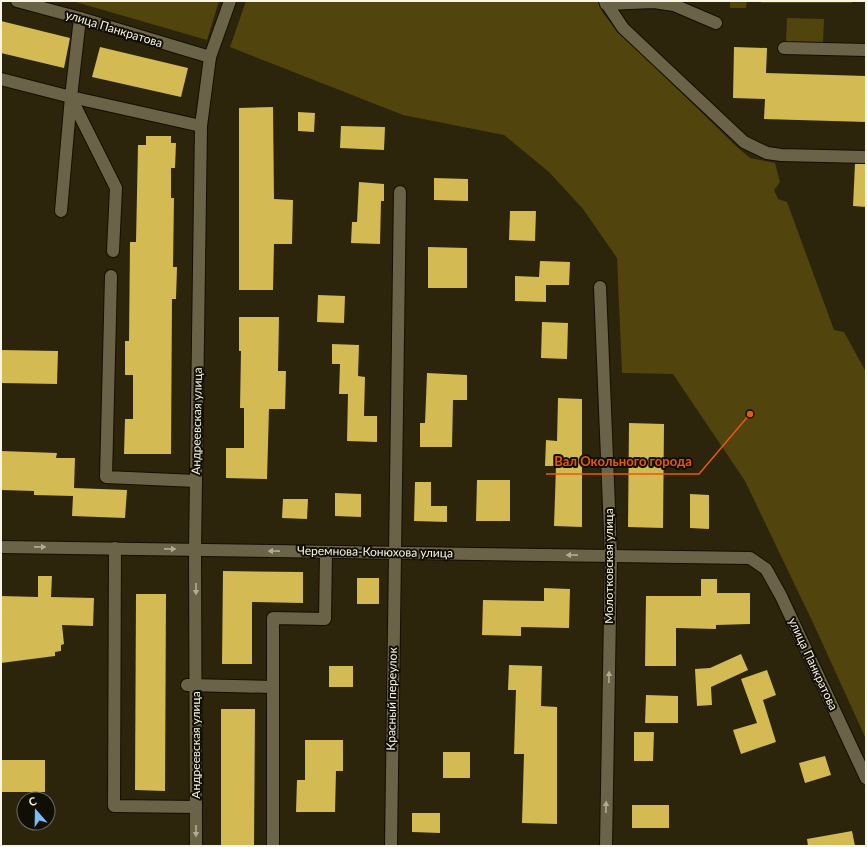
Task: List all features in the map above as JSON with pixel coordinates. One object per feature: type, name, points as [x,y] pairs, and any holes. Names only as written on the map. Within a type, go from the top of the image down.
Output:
[{"type":"street","name":"улица Панкратова","points":[[17,1],[80,18],[210,57]]},
{"type":"street","name":"Андреевская улица","points":[[196,846],[196,807],[191,686],[195,550],[201,126],[210,57],[230,1]]},
{"type":"street","points":[[606,2],[654,2],[674,5],[716,23]]},
{"type":"street","points":[[606,2],[623,28],[744,142],[767,153],[781,155],[866,157]]},
{"type":"street","points":[[61,210],[80,18]]},
{"type":"street","points":[[784,48],[866,50]]},
{"type":"street","points":[[1,79],[71,97],[201,126]]},
{"type":"street","points":[[71,97],[116,188],[113,250]]},
{"type":"street","name":"Красный переулок","points":[[391,846],[400,192]]},
{"type":"street","points":[[111,276],[106,477],[196,481]]},
{"type":"street","name":"Молотковская улица","points":[[600,287],[611,556],[606,846]]},
{"type":"street","name":"Черемнова-Конюхова улица","points":[[1,547],[750,558]]},
{"type":"street","points":[[115,548],[114,806],[196,807]]},
{"type":"street","points":[[273,846],[273,618],[325,619],[326,552]]},
{"type":"street","name":"улица Панкратова","points":[[750,558],[766,569],[781,596],[866,778]]},
{"type":"street","points":[[191,686],[272,687]]},
{"type":"shaded area","points":[[72,1],[219,1],[207,40]]},
{"type":"shaded area","points":[[246,1],[598,1],[603,13],[613,26],[737,147],[750,158],[775,163],[780,182],[774,190],[778,199],[787,202],[834,330],[844,332],[866,372],[866,739],[815,627],[745,481],[673,374],[622,373],[617,258],[583,209],[549,172],[504,135],[403,115],[230,47]]},
{"type":"shaded area","points":[[730,1],[747,1],[746,8],[730,8]]},
{"type":"shaded area","points":[[761,1],[852,1],[852,3],[761,3]]},
{"type":"shaded area","points":[[787,18],[824,19],[823,43],[786,42]]},
{"type":"building","points":[[1,21],[70,38],[64,68],[1,53]]},
{"type":"building","points":[[100,47],[188,68],[181,97],[92,77]]},
{"type":"building","points":[[734,47],[767,48],[766,73],[866,76],[866,122],[764,119],[765,99],[733,98]]},
{"type":"building","points":[[273,107],[274,199],[293,200],[292,244],[274,244],[273,290],[239,290],[239,108]]},
{"type":"building","points":[[298,112],[315,113],[314,132],[298,131]]},
{"type":"building","points":[[341,126],[385,127],[384,150],[340,148]]},
{"type":"building","points":[[146,136],[171,136],[171,143],[176,143],[175,168],[171,168],[171,198],[174,198],[173,267],[177,267],[176,299],[172,299],[171,454],[124,454],[125,419],[133,419],[133,375],[125,375],[125,341],[129,341],[130,242],[136,242],[138,145],[146,145]]},
{"type":"building","points":[[855,164],[866,164],[866,207],[853,206]]},
{"type":"building","points":[[434,178],[468,179],[468,201],[434,200]]},
{"type":"building","points":[[359,182],[384,184],[384,201],[381,201],[380,244],[351,243],[352,222],[357,222]]},
{"type":"building","points":[[510,211],[536,211],[535,241],[509,240]]},
{"type":"building","points":[[428,247],[467,248],[467,288],[428,288]]},
{"type":"building","points":[[540,261],[570,262],[569,285],[546,285],[546,302],[515,301],[515,276],[539,277]]},
{"type":"building","points":[[318,295],[345,296],[344,323],[317,322]]},
{"type":"building","points":[[239,317],[279,317],[278,371],[286,371],[285,409],[269,409],[267,479],[226,478],[226,448],[244,448],[244,408],[240,408],[241,351],[239,351]]},
{"type":"building","points":[[542,322],[568,323],[567,359],[541,358]]},
{"type":"building","points":[[332,344],[359,345],[358,376],[365,377],[364,416],[377,416],[377,442],[347,441],[348,394],[339,394],[340,364],[332,364]]},
{"type":"building","points":[[1,350],[58,351],[57,384],[1,383]]},
{"type":"building","points":[[427,373],[467,375],[467,400],[453,400],[452,447],[420,447],[420,423],[425,423]]},
{"type":"building","points":[[558,398],[582,399],[582,527],[554,526],[556,466],[545,466],[546,440],[557,441]]},
{"type":"building","points":[[629,423],[664,424],[663,528],[628,527]]},
{"type":"building","points":[[1,451],[57,453],[56,458],[75,458],[74,488],[127,490],[125,518],[72,516],[73,496],[34,495],[34,491],[1,490]]},
{"type":"building","points":[[477,480],[510,480],[510,521],[476,521]]},
{"type":"building","points":[[415,482],[431,482],[431,506],[447,506],[447,522],[414,521]]},
{"type":"building","points":[[335,493],[361,494],[361,517],[335,516]]},
{"type":"building","points":[[690,494],[709,495],[709,529],[690,528]]},
{"type":"building","points":[[283,499],[308,499],[307,519],[282,518]]},
{"type":"building","points":[[223,571],[303,572],[303,603],[252,602],[252,664],[222,664]]},
{"type":"building","points":[[38,576],[52,576],[51,597],[94,598],[93,626],[62,625],[64,644],[61,645],[61,651],[55,652],[55,656],[1,663],[1,596],[38,597]]},
{"type":"building","points":[[357,578],[379,578],[379,604],[357,604]]},
{"type":"building","points":[[701,579],[717,579],[717,593],[750,593],[750,624],[716,625],[716,629],[676,628],[676,666],[645,666],[646,596],[701,596]]},
{"type":"building","points":[[544,588],[570,589],[569,628],[521,627],[521,636],[482,635],[483,600],[544,601]]},
{"type":"building","points":[[136,594],[166,594],[165,791],[135,790]]},
{"type":"building","points":[[741,654],[748,670],[711,687],[712,705],[697,706],[695,669],[710,668]]},
{"type":"building","points":[[509,665],[542,666],[541,706],[557,707],[557,824],[522,823],[524,754],[514,754],[516,690],[508,690]]},
{"type":"building","points":[[329,666],[353,666],[353,687],[329,687]]},
{"type":"building","points":[[767,670],[776,695],[763,700],[776,742],[741,754],[733,730],[757,723],[741,679]]},
{"type":"building","points":[[646,695],[678,696],[678,723],[645,723]]},
{"type":"building","points":[[221,709],[255,709],[254,846],[221,846]]},
{"type":"building","points":[[634,732],[654,732],[653,761],[634,761]]},
{"type":"building","points":[[305,740],[343,740],[343,771],[336,771],[335,812],[296,812],[297,780],[305,780]]},
{"type":"building","points":[[443,752],[470,752],[470,778],[443,778]]},
{"type":"building","points":[[825,756],[831,775],[805,783],[799,763]]},
{"type":"building","points":[[1,760],[45,760],[45,791],[1,792]]},
{"type":"building","points":[[632,805],[669,805],[669,828],[632,828]]},
{"type":"building","points":[[412,813],[440,813],[440,833],[412,832]]},
{"type":"building","points":[[852,831],[855,846],[808,846],[807,839]]},
{"type":"place","name":"Вал Окольного города","points":[[750,414]]}]
